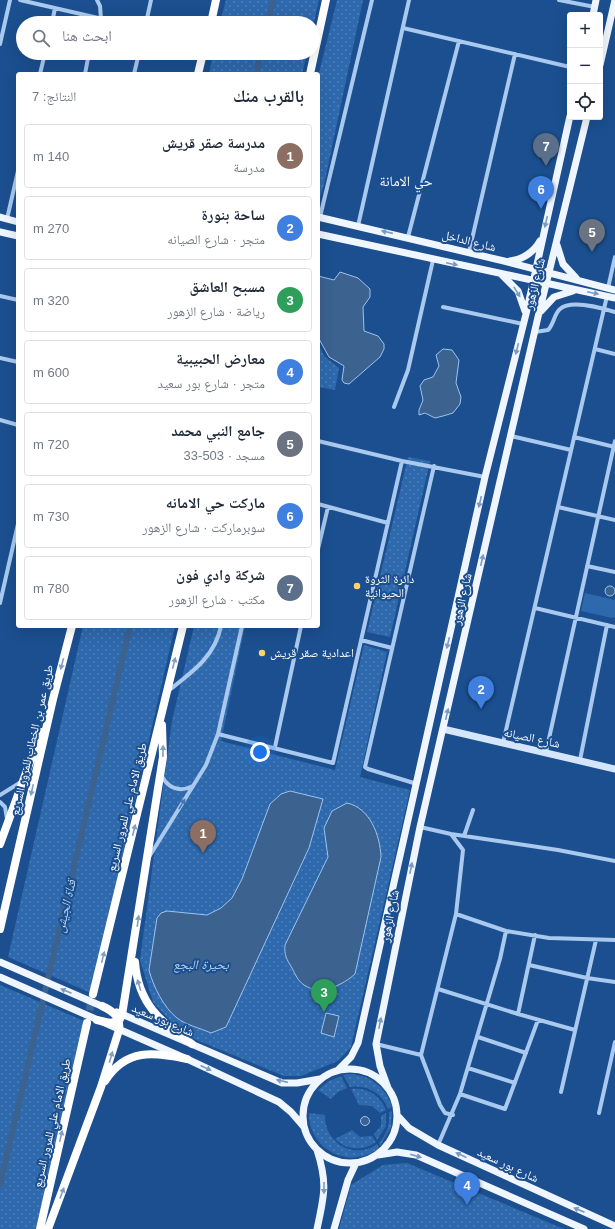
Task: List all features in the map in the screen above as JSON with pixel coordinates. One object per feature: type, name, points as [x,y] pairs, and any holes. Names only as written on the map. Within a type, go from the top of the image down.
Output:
[{"type":"highway","points":[[213,16],[216,0]]},
{"type":"highway","points":[[320,27],[325,3]]},
{"type":"highway","points":[[198,72],[201,60]]},
{"type":"highway","points":[[310,72],[313,60]]},
{"type":"highway","name":"طريق عمر بن الخطاب للمرور السريع","points":[[0,929],[53,699],[71,628]]},
{"type":"highway","name":"طريق الامام علي للمرور السريع","points":[[94,994],[183,628]]},
{"type":"highway","points":[[0,844],[53,699]]},
{"type":"highway","points":[[48,1229],[102,1087],[134,949],[163,753],[162,715]]},
{"type":"highway","points":[[134,949],[137,979],[140,990],[147,1003],[163,1022],[192,1044]]},
{"type":"highway","points":[[102,1006],[117,1020]]},
{"type":"highway","points":[[97,1020],[108,1023],[117,1020]]},
{"type":"highway","name":"طريق الامام علي للمرور السريع","points":[[40,1229],[87,1023]]},
{"type":"highway","points":[[102,1087],[117,1067],[131,1057],[147,1054],[163,1054],[187,1059]]},
{"type":"main road","points":[[603,52],[615,0]]},
{"type":"main road","name":"شارع الزهور","points":[[339,1069],[351,1057],[358,1043],[485,477],[526,314],[569,120]]},
{"type":"main road","name":"شارع الزهور","points":[[388,1088],[380,1066],[376,1044],[420,827],[538,317],[586,120]]},
{"type":"main road","name":"شارع الداخل","points":[[320,217],[469,252],[611,289]]},
{"type":"main road","points":[[4,218],[16,221]]},
{"type":"main road","points":[[0,232],[16,236]]},
{"type":"main road","name":"شارع الداخل","points":[[320,234],[615,298]]},
{"type":"main road","points":[[504,261],[514,260],[528,255],[543,236]]},
{"type":"main road","points":[[557,239],[559,256],[563,264],[568,271],[582,281]]},
{"type":"main road","points":[[482,270],[484,256]]},
{"type":"main road","points":[[501,274],[518,291],[526,314]]},
{"type":"main road","points":[[538,317],[548,302],[554,297],[570,291],[579,290]]},
{"type":"main road","points":[[417,784],[429,787]]},
{"type":"main road","points":[[0,962],[102,1006]]},
{"type":"main road","points":[[0,977],[97,1020]]},
{"type":"main road","points":[[117,1020],[187,1059],[279,1102],[291,1112],[304,1127]]},
{"type":"main road","name":"شارع بور سعيد","points":[[117,1020],[192,1044],[282,1083],[298,1083],[320,1079]]},
{"type":"main road","points":[[317,1229],[325,1190],[322,1166],[317,1150],[309,1139],[304,1127],[302,1113],[305,1100],[311,1088],[320,1079],[339,1069],[353,1068],[366,1071],[378,1078],[388,1088],[395,1101],[398,1115],[395,1130],[388,1144],[378,1155]]},
{"type":"main road","name":"شارع بور سعيد","points":[[398,1115],[409,1128],[438,1145],[615,1226]]},
{"type":"main road","points":[[317,1150],[329,1158],[342,1163],[356,1163],[368,1160],[378,1155],[397,1152],[416,1155],[584,1229]]},
{"type":"main road","points":[[334,1229],[348,1180],[356,1163]]},
{"type":"street","points":[[0,44],[10,0]]},
{"type":"street","points":[[20,0],[90,16]]},
{"type":"street","points":[[97,0],[100,6],[99,16]]},
{"type":"street","points":[[148,16],[151,0]]},
{"type":"street","points":[[320,213],[372,0]]},
{"type":"street","points":[[358,226],[409,0]]},
{"type":"street","points":[[560,0],[594,7]]},
{"type":"street","points":[[53,16],[55,8]]},
{"type":"street","points":[[403,28],[567,66]]},
{"type":"street","points":[[408,237],[459,41]]},
{"type":"street","points":[[469,252],[515,54]]},
{"type":"street","points":[[40,72],[43,60]]},
{"type":"street","points":[[85,72],[88,60]]},
{"type":"street","points":[[134,72],[137,60]]},
{"type":"street","points":[[4,218],[16,178]]},
{"type":"street","points":[[611,289],[615,257]]},
{"type":"street","points":[[394,407],[408,370],[433,260]]},
{"type":"street","points":[[0,296],[16,300]]},
{"type":"street","points":[[503,743],[607,296]]},
{"type":"street","points":[[535,332],[548,330],[552,326],[556,313],[561,308],[568,305],[577,304],[615,312]]},
{"type":"street","points":[[443,307],[523,324]]},
{"type":"street","points":[[595,349],[615,354]]},
{"type":"street","points":[[0,358],[16,362]]},
{"type":"street","points":[[0,420],[16,424]]},
{"type":"street","points":[[511,436],[571,450]]},
{"type":"street","points":[[574,437],[614,447]]},
{"type":"street","points":[[320,441],[402,461],[485,477]]},
{"type":"street","points":[[546,752],[615,441]]},
{"type":"street","points":[[218,734],[333,763],[402,461]]},
{"type":"street","points":[[417,784],[368,769],[366,767],[434,466]]},
{"type":"street","points":[[320,505],[388,523]]},
{"type":"street","points":[[320,541],[328,507]]},
{"type":"street","points":[[558,507],[615,520]]},
{"type":"street","points":[[0,603],[16,533]]},
{"type":"street","points":[[587,566],[615,572]]},
{"type":"street","points":[[535,608],[615,627]]},
{"type":"street","points":[[580,760],[607,625]]},
{"type":"street","points":[[167,691],[205,660],[216,640],[220,628]]},
{"type":"street","points":[[147,861],[206,765],[218,734],[242,628]]},
{"type":"street","points":[[275,748],[301,628]]},
{"type":"street","points":[[361,640],[392,648]]},
{"type":"street","name":"شارع الصيانه","points":[[443,729],[615,769]]},
{"type":"street","points":[[160,774],[168,784],[177,790],[183,790],[193,786]]},
{"type":"street","points":[[0,795],[23,781]]},
{"type":"street","points":[[0,802],[5,808],[8,822]]},
{"type":"street","points":[[464,836],[473,810]]},
{"type":"street","points":[[420,827],[451,834],[558,850],[615,861]]},
{"type":"street","points":[[451,834],[463,850],[456,914],[421,1055],[440,1105],[445,1113],[452,1115]]},
{"type":"street","points":[[456,914],[506,931],[535,935],[615,940]]},
{"type":"street","points":[[438,1145],[460,1094],[478,1037],[500,959],[506,931]]},
{"type":"street","points":[[518,1014],[535,935]]},
{"type":"street","points":[[561,1092],[596,940]]},
{"type":"street","points":[[529,965],[587,978],[615,982]]},
{"type":"street","points":[[438,989],[575,1030]]},
{"type":"street","points":[[460,1094],[505,1109],[538,1020]]},
{"type":"street","points":[[478,1037],[526,1053]]},
{"type":"street","points":[[599,1112],[615,1042]]},
{"type":"street","points":[[376,1044],[421,1055]]},
{"type":"street","points":[[468,1068],[515,1083]]},
{"type":"shaded area","points":[[226,0],[319,0],[315,16],[222,16]]},
{"type":"shaded area","points":[[337,0],[363,0],[324,185],[320,197],[320,72]]},
{"type":"shaded area","points":[[212,60],[305,60],[302,72],[209,72]]},
{"type":"shaded area","points":[[320,348],[325,357],[339,368],[335,390],[320,387]]},
{"type":"shaded area","points":[[408,457],[430,461],[390,637],[367,632]]},
{"type":"shaded area","points":[[585,593],[615,600],[615,618],[581,611]]},
{"type":"shaded area","points":[[83,628],[175,628],[91,993],[8,957]]},
{"type":"shaded area","points":[[194,628],[245,628],[221,741],[335,770],[364,645],[387,652],[360,777],[410,790],[351,1047],[338,1061],[301,1076],[284,1076],[182,1034],[153,1002],[140,960],[172,721]]},
{"type":"shaded area","points":[[0,985],[84,1021],[36,1229],[0,1229]]},
{"type":"shaded area","points":[[350,1074],[364,1077],[376,1083],[386,1094],[392,1107],[388,1109],[382,1098],[368,1088],[356,1086],[350,1087],[343,1075]]},
{"type":"shaded area","points":[[341,1076],[347,1088],[338,1092],[331,1099],[318,1090],[329,1081]]},
{"type":"shaded area","points":[[351,1089],[362,1089],[377,1096],[386,1110],[380,1113],[372,1106],[359,1105]]},
{"type":"shaded area","points":[[392,1111],[391,1128],[380,1146],[379,1143],[387,1129],[389,1112]]},
{"type":"shaded area","points":[[309,1113],[325,1115],[329,1133],[335,1141],[342,1146],[359,1150],[368,1149],[377,1144],[379,1148],[367,1155],[355,1157],[343,1157],[332,1153],[315,1137],[310,1126]]},
{"type":"shaded area","points":[[386,1113],[386,1126],[377,1140],[374,1134],[381,1126],[381,1116]]},
{"type":"shaded area","points":[[352,1130],[360,1137],[372,1136],[376,1142],[365,1147],[354,1148],[344,1146],[335,1139]]},
{"type":"shaded area","points":[[407,1163],[564,1229],[339,1229],[351,1185],[383,1165]]},
{"type":"water","points":[[340,272],[358,278],[370,289],[370,297],[363,307],[364,331],[378,336],[384,344],[384,349],[380,357],[349,384],[344,383],[342,380],[344,366],[329,357],[320,341],[320,276],[334,280]]},
{"type":"water","points":[[443,349],[452,350],[459,360],[456,383],[461,397],[460,404],[453,413],[443,416],[435,418],[425,413],[419,415],[419,410],[423,400],[420,386],[424,380],[433,377],[439,366],[436,355]]},
{"type":"water","points":[[608,586],[612,586],[614,587],[614,595],[608,596],[605,593],[605,589]]},
{"type":"water","name":"بحيرة البجع","points":[[290,791],[323,799],[309,848],[226,1027],[211,1033],[189,1025],[172,1014],[163,1003],[153,983],[149,970],[157,918],[161,913],[167,911],[207,915],[221,908],[232,898],[242,879],[270,804],[281,794]]},
{"type":"water","points":[[347,803],[362,810],[368,816],[376,832],[381,857],[355,974],[344,982],[331,988],[310,988],[298,979],[286,957],[285,945],[328,857],[324,828],[332,811]]},
{"type":"water","points":[[326,1013],[339,1016],[334,1037],[321,1033]]},
{"type":"water","points":[[365,1116],[370,1121],[365,1126],[360,1121]]},
{"type":"waterway","name":"قناة الجيش","points":[[270,16],[273,0]]},
{"type":"waterway","name":"قناة الجيش","points":[[256,72],[259,60]]},
{"type":"waterway","name":"قناة الجيش","points":[[0,1185],[130,628]]},
{"type":"tunnel","points":[[87,1022],[93,994]]},
{"type":"place","name":"شركة وادي فون","points":[[546,166]]},
{"type":"place","name":"ماركت حي الامانه","points":[[541,209]]},
{"type":"place","name":"جامع النبي محمد","points":[[592,252]]},
{"type":"place","name":"دائرة الثروة الحيوانية","points":[[357,586]]},
{"type":"place","name":"اعدادية صقر قريش","points":[[262,653]]},
{"type":"place","name":"ساحة بنورة","points":[[481,709]]},
{"type":"place","name":"مدرسة صقر قريش","points":[[203,853]]},
{"type":"place","name":"مسبح العاشق","points":[[324,1012]]},
{"type":"place","name":"معارض الحبيبية","points":[[467,1205]]},
{"type":"district","name":"حي الامانة","points":[[406,181]]}]
